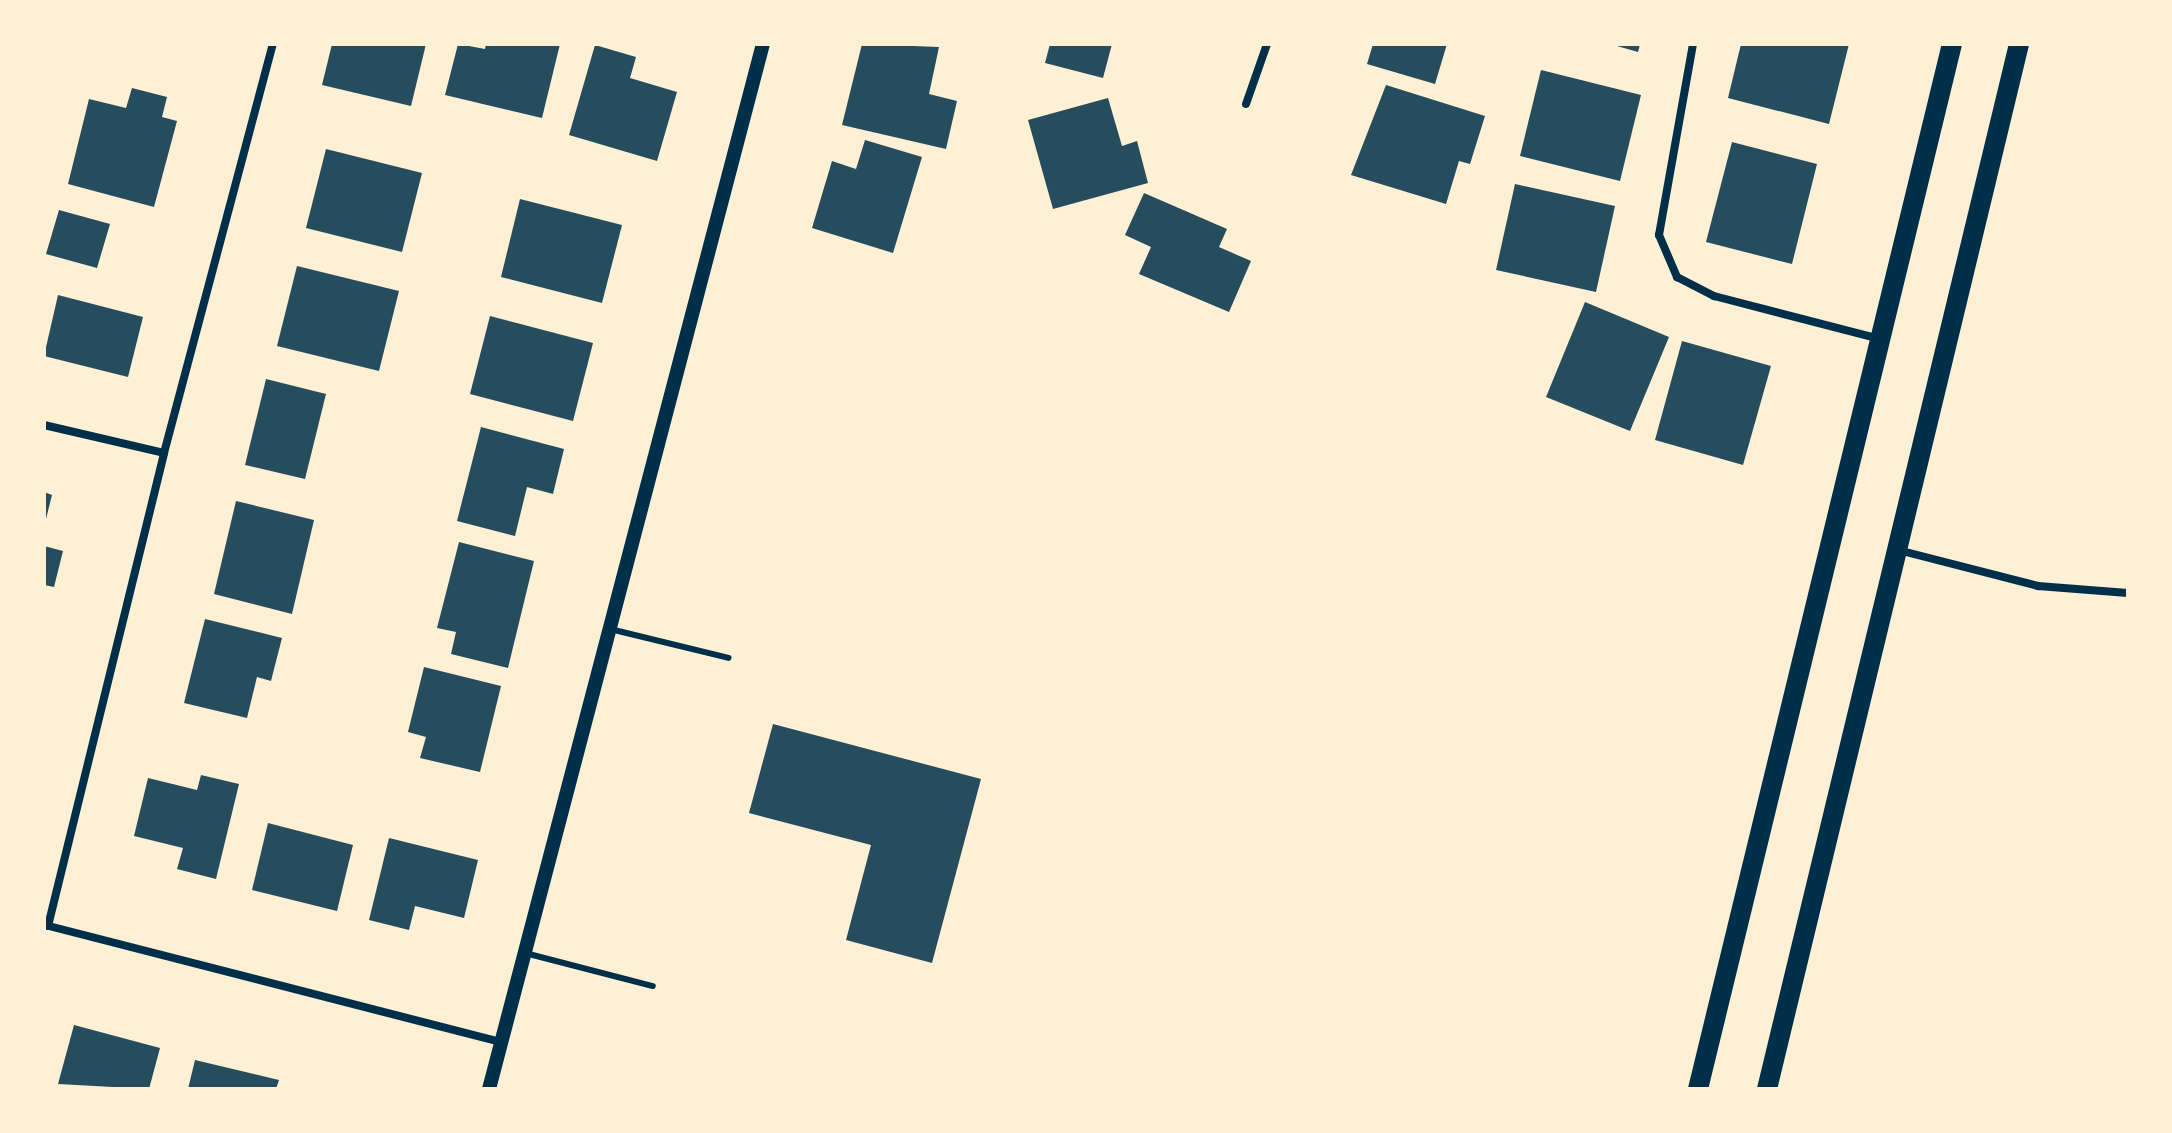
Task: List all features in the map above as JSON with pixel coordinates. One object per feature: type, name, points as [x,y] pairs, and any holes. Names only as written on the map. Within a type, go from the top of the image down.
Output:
[{"type":"main road","points":[[1698,1089],[1952,44]]},
{"type":"main road","points":[[1767,1089],[2019,44]]},
{"type":"street","points":[[273,44],[164,453],[46,926],[501,1042]]},
{"type":"street","points":[[489,1089],[763,44]]},
{"type":"street","points":[[1246,104],[1267,44]]},
{"type":"street","points":[[1693,44],[1659,235],[1677,277],[1714,296],[1881,339]]},
{"type":"street","points":[[44,425],[164,453]]},
{"type":"street","points":[[1898,550],[2038,586],[2128,593]]},
{"type":"lane","points":[[610,629],[729,658]]},
{"type":"lane","points":[[524,953],[653,986]]},
{"type":"building","points":[[332,44],[426,44],[411,106],[322,85]]},
{"type":"building","points":[[458,44],[485,49],[486,44],[560,44],[542,118],[445,95]]},
{"type":"building","points":[[862,44],[939,47],[929,94],[957,101],[946,149],[842,125]]},
{"type":"building","points":[[1050,44],[1112,44],[1103,78],[1045,63]]},
{"type":"building","points":[[1373,44],[1447,44],[1435,84],[1367,64]]},
{"type":"building","points":[[1610,44],[1640,44],[1638,52]]},
{"type":"building","points":[[1741,44],[1849,44],[1829,124],[1728,98]]},
{"type":"building","points":[[595,45],[636,57],[630,78],[677,92],[657,161],[569,135]]},
{"type":"building","points":[[1541,70],[1641,95],[1620,181],[1520,156]]},
{"type":"building","points":[[1386,85],[1485,116],[1470,164],[1459,161],[1446,204],[1351,175]]},
{"type":"building","points":[[132,88],[167,97],[162,117],[177,121],[154,207],[68,184],[89,99],[126,108]]},
{"type":"building","points":[[1108,98],[1122,146],[1137,141],[1148,183],[1053,209],[1028,120]]},
{"type":"building","points":[[865,140],[922,157],[893,253],[812,228],[832,161],[856,169]]},
{"type":"building","points":[[1732,142],[1817,164],[1792,264],[1706,242]]},
{"type":"building","points":[[326,149],[422,173],[402,252],[306,228]]},
{"type":"building","points":[[1515,184],[1615,206],[1596,292],[1496,270]]},
{"type":"building","points":[[1144,193],[1227,229],[1219,247],[1251,261],[1229,312],[1139,274],[1151,247],[1125,235]]},
{"type":"building","points":[[520,199],[622,225],[602,303],[501,277]]},
{"type":"building","points":[[59,210],[110,224],[97,268],[46,254]]},
{"type":"building","points":[[297,266],[399,291],[379,371],[277,346]]},
{"type":"building","points":[[58,295],[143,317],[128,377],[44,356]]},
{"type":"building","points":[[1585,302],[1669,337],[1630,431],[1546,397]]},
{"type":"building","points":[[490,316],[593,343],[573,421],[470,394]]},
{"type":"building","points":[[1682,341],[1771,366],[1743,465],[1655,440]]},
{"type":"building","points":[[266,379],[326,394],[305,479],[245,465]]},
{"type":"building","points":[[481,427],[564,449],[553,494],[527,487],[515,536],[457,521]]},
{"type":"building","points":[[44,492],[52,495],[45,523],[44,523]]},
{"type":"building","points":[[236,501],[314,520],[292,614],[214,594]]},
{"type":"building","points":[[459,542],[534,561],[508,668],[451,654],[456,632],[437,628]]},
{"type":"building","points":[[44,546],[63,551],[54,587],[44,585]]},
{"type":"building","points":[[205,619],[282,638],[271,681],[257,677],[247,718],[184,703]]},
{"type":"building","points":[[424,667],[501,686],[480,772],[420,758],[426,737],[408,732]]},
{"type":"building","points":[[773,724],[981,779],[932,963],[846,940],[871,845],[749,813]]},
{"type":"building","points":[[201,775],[239,784],[216,879],[177,869],[183,848],[134,836],[148,778],[197,790]]},
{"type":"building","points":[[268,823],[353,845],[337,911],[252,890]]},
{"type":"building","points":[[389,838],[478,860],[464,918],[415,906],[409,930],[369,920]]},
{"type":"building","points":[[74,1025],[160,1048],[149,1089],[58,1084]]},
{"type":"building","points":[[195,1060],[279,1080],[276,1089],[188,1089]]}]
